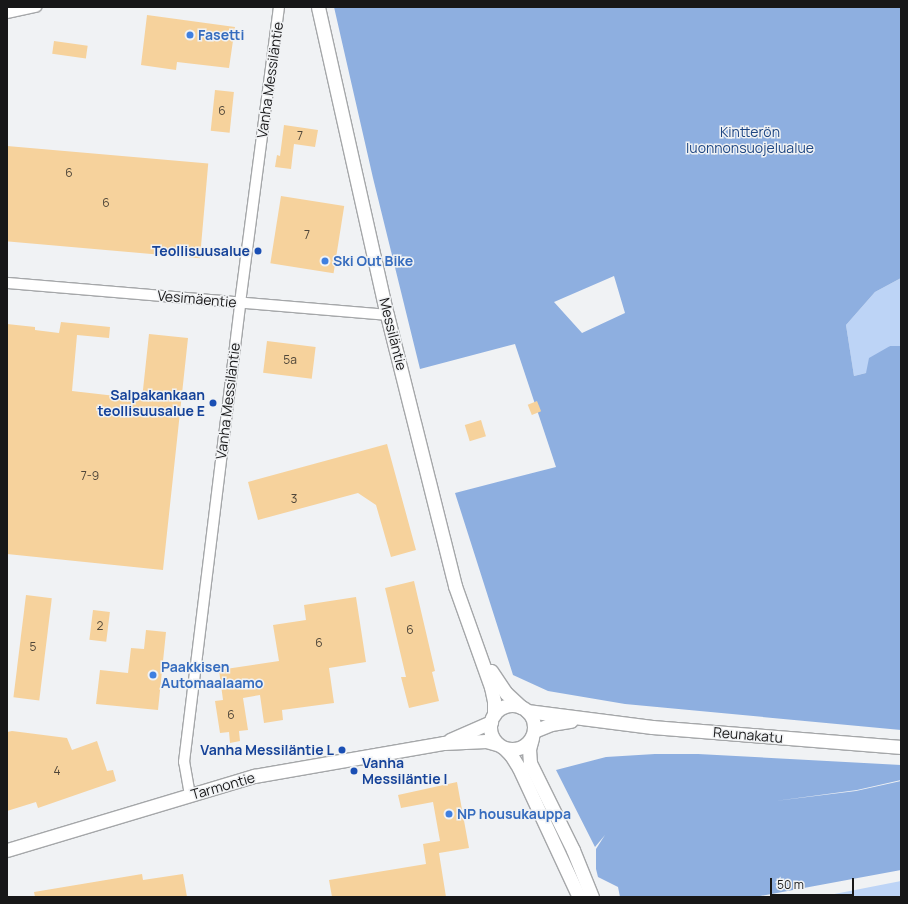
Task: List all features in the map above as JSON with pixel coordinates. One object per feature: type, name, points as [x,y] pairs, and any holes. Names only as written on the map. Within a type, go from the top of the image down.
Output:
[{"type":"street","points":[[7,13],[36,7]]},
{"type":"street","name":"Vanha Messiläntie","points":[[190,795],[184,762],[240,303],[279,7]]},
{"type":"street","name":"Messiläntie","points":[[318,7],[387,315],[454,586],[482,658],[493,693],[492,719]]},
{"type":"street","name":"Vesimäentie","points":[[7,283],[387,315]]},
{"type":"street","name":"Messiläntie","points":[[482,658],[506,693],[524,709]]},
{"type":"street","points":[[579,897],[519,768],[511,755],[500,746],[491,733],[492,719],[506,706],[524,709],[532,717],[533,735],[529,749],[530,763],[573,850],[592,897]]},
{"type":"street","name":"Reunakatu","points":[[524,709],[595,720],[744,735],[901,747]]},
{"type":"street","name":"Tarmontie","points":[[444,743],[492,719]]},
{"type":"street","name":"Reunakatu","points":[[533,735],[563,722],[595,720]]},
{"type":"street","points":[[500,746],[516,749],[523,747],[533,735]]},
{"type":"street","name":"Tarmontie","points":[[7,850],[254,776],[444,743],[486,740],[500,746]]},
{"type":"shaded area","points":[[901,278],[901,346],[890,346],[866,373],[854,376],[846,325],[875,292]]},
{"type":"shaded area","points":[[901,881],[901,897],[819,897],[855,890]]},
{"type":"green space","name":"Kintterön luonnonsuojelualue","points":[[334,7],[901,7],[901,278],[875,292],[846,325],[854,376],[866,373],[869,358],[890,346],[901,346],[901,730],[625,704],[548,691],[513,675],[455,493],[556,467],[515,344],[420,369],[373,178]],"holes":[[[614,276],[625,313],[582,333],[554,302]]]},
{"type":"green space","points":[[655,754],[698,754],[901,765],[901,780],[857,790],[775,801],[856,791],[901,781],[901,870],[755,897],[620,897],[618,887],[598,877],[596,869],[596,849],[605,835],[595,847],[556,770],[606,757]]},
{"type":"building","name":"Fasetti","points":[[147,15],[235,27],[229,68],[177,62],[176,70],[141,65]]},
{"type":"building","points":[[54,41],[88,46],[86,59],[52,54]]},
{"type":"building","points":[[215,90],[234,92],[230,133],[211,131]]},
{"type":"building","points":[[284,125],[318,130],[315,147],[294,144],[291,169],[275,167],[277,155],[280,156]]},
{"type":"building","points":[[7,146],[208,164],[200,258],[7,241]]},
{"type":"building","points":[[281,196],[344,206],[334,273],[270,263]]},
{"type":"building","points":[[61,322],[110,327],[109,338],[77,335],[72,391],[142,399],[149,334],[188,338],[163,570],[7,554],[7,324],[35,327],[35,330],[59,333]]},
{"type":"building","points":[[267,341],[316,347],[312,379],[263,373]]},
{"type":"building","points":[[537,401],[541,411],[532,415],[528,405]]},
{"type":"building","points":[[481,420],[486,436],[470,441],[465,425]]},
{"type":"building","points":[[387,444],[416,550],[391,557],[376,505],[358,493],[258,520],[248,482]]},
{"type":"building","points":[[414,581],[435,671],[432,672],[439,701],[409,708],[401,677],[406,677],[385,588]]},
{"type":"building","points":[[26,595],[52,598],[39,700],[13,697]]},
{"type":"building","points":[[356,597],[366,662],[329,668],[334,703],[282,710],[283,720],[264,723],[260,695],[243,698],[248,730],[239,731],[240,741],[230,743],[229,732],[220,733],[215,701],[223,700],[219,670],[279,661],[273,625],[306,620],[304,605]]},
{"type":"building","points":[[93,610],[110,612],[106,642],[89,640]]},
{"type":"building","points":[[146,630],[166,632],[158,710],[96,704],[100,670],[128,673],[131,648],[144,649]]},
{"type":"building","points":[[12,731],[67,738],[72,750],[97,741],[107,771],[113,770],[116,781],[38,808],[36,802],[7,811],[7,732]]},
{"type":"building","points":[[457,782],[469,848],[439,853],[446,897],[332,897],[329,880],[426,864],[423,844],[440,841],[433,802],[401,808],[398,795]]},
{"type":"building","points":[[142,874],[143,880],[183,874],[187,897],[35,897],[34,892]]},
{"type":"place","name":"Fasetti","points":[[190,35]]},
{"type":"place","name":"Teollisuusalue","points":[[258,251]]},
{"type":"place","name":"Ski Out Bike","points":[[325,261]]},
{"type":"place","name":"Salpakankaan teollisuusalue E","points":[[213,403]]},
{"type":"place","name":"Paakkisen Automaalaamo","points":[[153,675]]},
{"type":"place","name":"Vanha Messiläntie L","points":[[342,750]]},
{"type":"place","name":"Vanha Messiläntie I","points":[[354,771]]},
{"type":"place","name":"NP housukauppa","points":[[449,814]]}]
